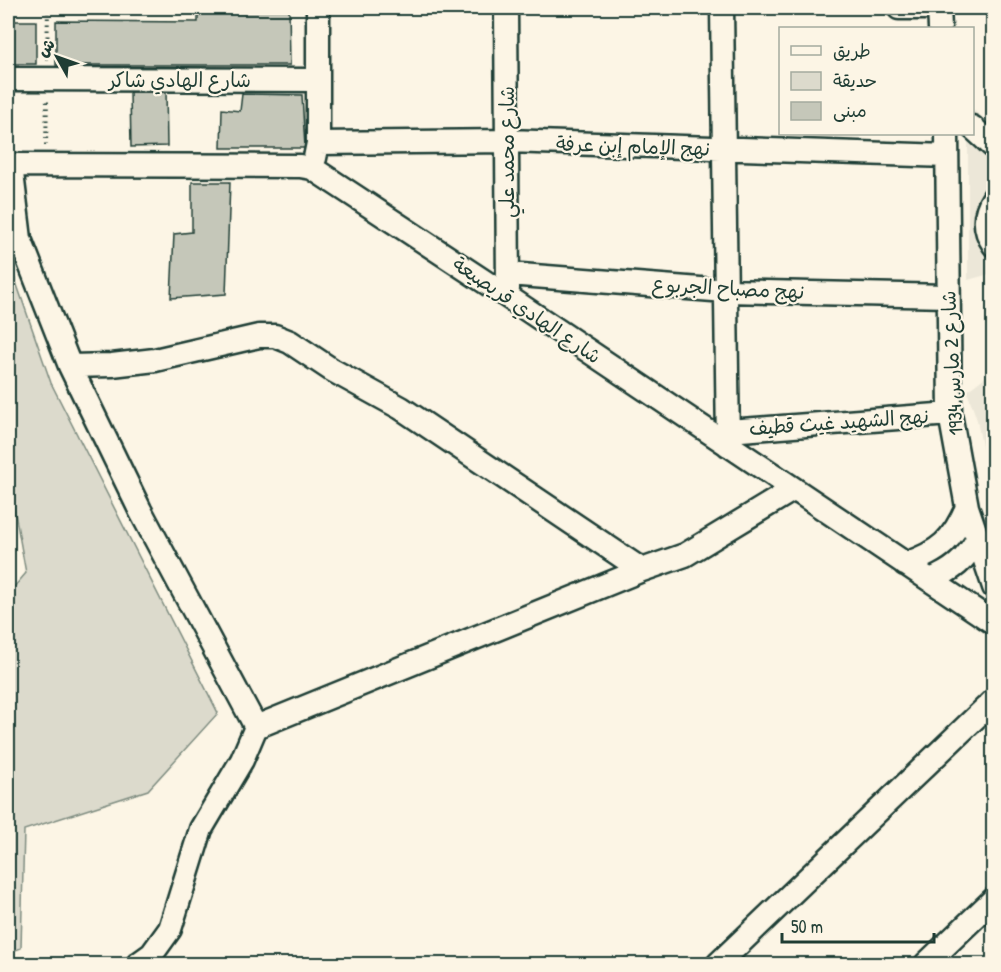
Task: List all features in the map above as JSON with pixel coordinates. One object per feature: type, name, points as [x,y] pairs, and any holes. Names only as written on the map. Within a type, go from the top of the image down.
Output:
[{"type":"street","points":[[312,168],[318,143],[318,8]]},
{"type":"street","name":"شارع محمد علي","points":[[506,8],[508,297]]},
{"type":"street","points":[[722,8],[728,438]]},
{"type":"street","points":[[899,8],[939,15]]},
{"type":"street","name":"شارع الهادي شاكر","points":[[8,79],[317,80]]},
{"type":"street","points":[[974,129],[993,147]]},
{"type":"street","name":"شارع 2 مارس 1934","points":[[947,135],[950,414],[968,507],[993,586]]},
{"type":"street","name":"نهج الإمام إبن عرفة","points":[[318,143],[508,141],[947,156]]},
{"type":"street","points":[[9,165],[20,239],[70,366],[140,510],[256,727]]},
{"type":"street","name":"شارع الهادي قريصيعة","points":[[9,165],[300,166],[312,168],[728,438],[794,489],[993,623]]},
{"type":"street","points":[[993,197],[985,218],[986,231],[993,245]]},
{"type":"street","name":"نهج مصباح الجربوع","points":[[508,274],[726,291],[948,296]]},
{"type":"street","points":[[70,366],[112,365],[155,360],[259,336],[274,336],[304,349],[332,370],[401,408],[642,570]]},
{"type":"street","name":"نهج الشهيد غيث قطيف","points":[[728,438],[950,414]]},
{"type":"street","points":[[138,964],[152,954],[171,929],[201,829],[242,760],[256,727],[642,570],[685,555],[794,489]]},
{"type":"street","points":[[905,564],[926,557],[945,544],[959,527],[968,507]]},
{"type":"street","points":[[930,580],[958,565],[978,539]]},
{"type":"street","points":[[718,964],[993,700]]},
{"type":"street","points":[[926,964],[988,904],[993,883]]},
{"type":"path","points":[[46,166],[48,8]]},
{"type":"shaded area","points":[[974,110],[993,130],[993,273],[968,280],[968,135],[974,135]]},
{"type":"shaded area","points":[[993,371],[993,504],[977,420],[967,391]]},
{"type":"green space","points":[[8,259],[51,383],[218,713],[148,790],[24,830],[21,948],[8,953],[8,594],[26,573],[8,475]]},
{"type":"building","points":[[198,8],[289,8],[290,65],[56,65],[56,21],[198,22]]},
{"type":"building","points":[[8,21],[36,21],[36,64],[8,64]]},
{"type":"building","points":[[166,91],[167,146],[131,147],[130,92]]},
{"type":"building","points":[[242,94],[302,95],[305,148],[221,148],[222,109],[240,111]]},
{"type":"building","points":[[192,182],[230,182],[226,294],[171,298],[174,234],[192,232]]}]
